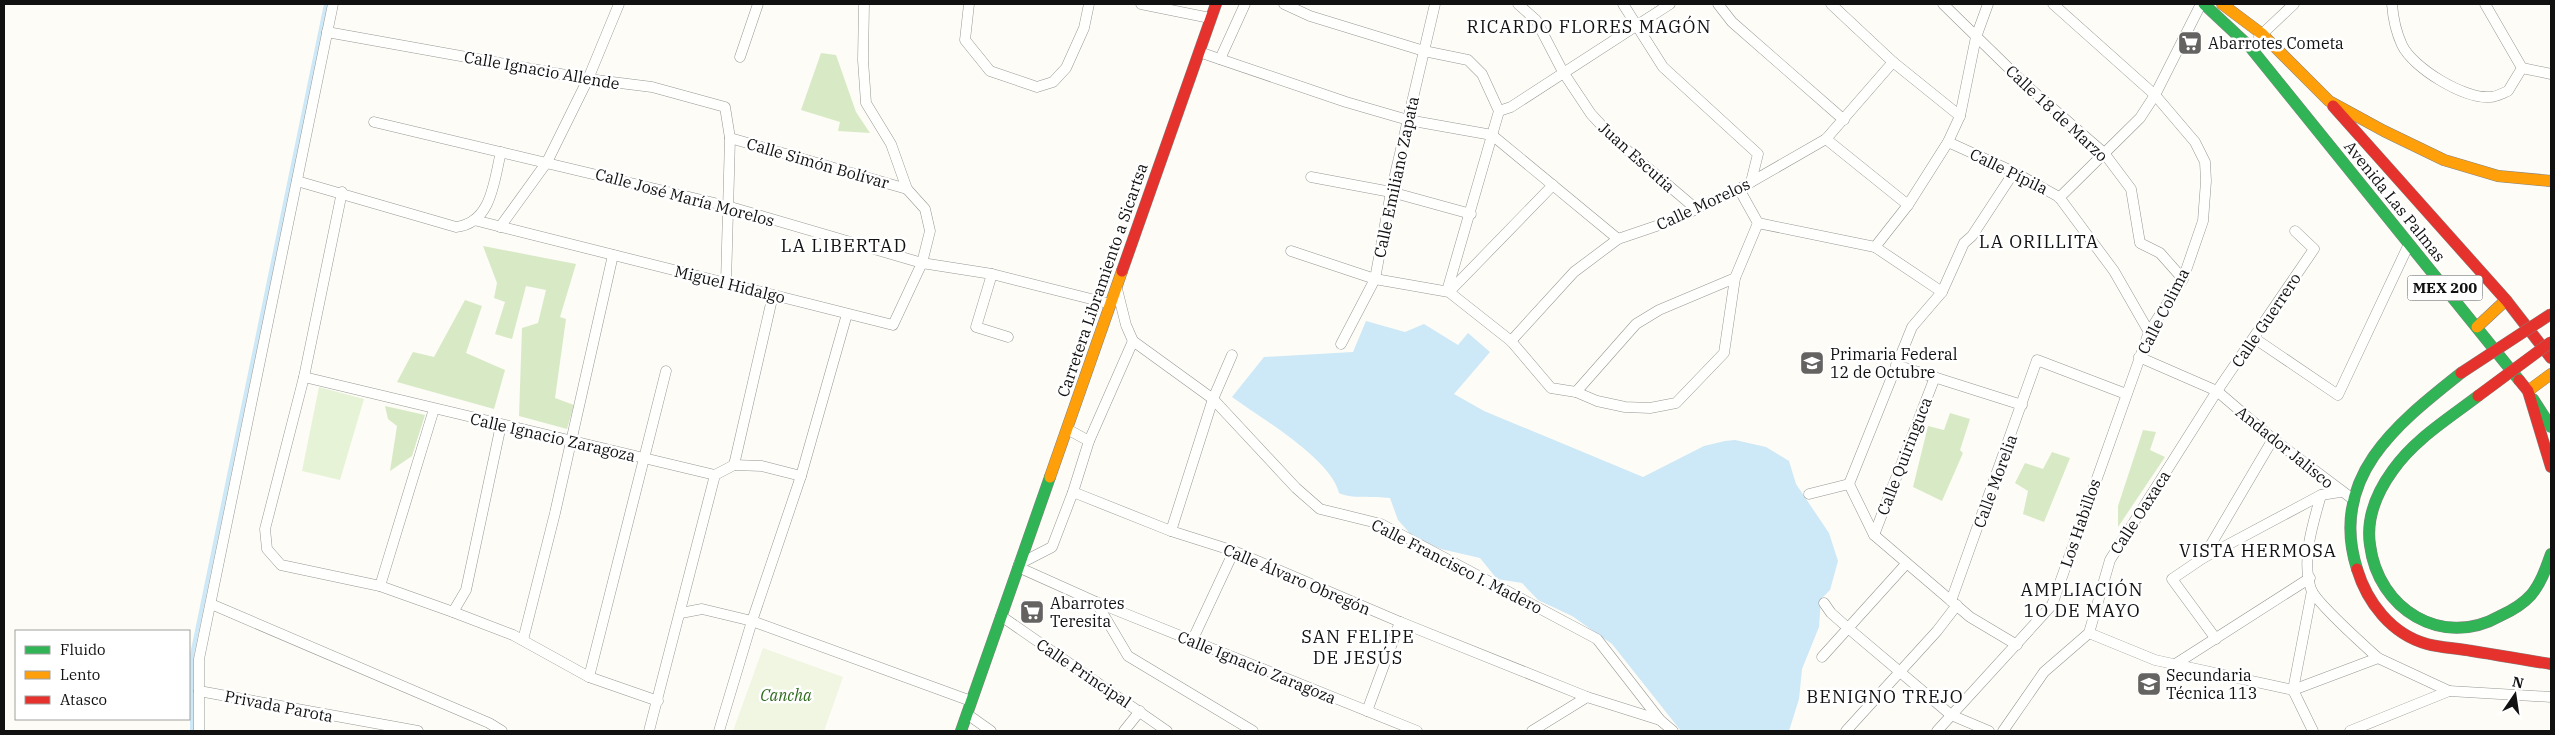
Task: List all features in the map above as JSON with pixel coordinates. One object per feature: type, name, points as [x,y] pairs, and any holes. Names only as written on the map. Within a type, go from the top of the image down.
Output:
[{"type":"main road","name":"Carretera Libramiento a Sicartsa","points":[[961,731],[1216,4]]},
{"type":"main road","name":"Avenida Las Palmas","points":[[2202,4],[2250,47],[2528,391],[2551,427]]},
{"type":"main road","name":"Avenida Las Palmas","points":[[2222,4],[2262,34],[2329,101],[2506,300],[2551,358]]},
{"type":"main road","points":[[2329,101],[2444,160],[2498,176],[2551,181]]},
{"type":"main road","points":[[2477,327],[2506,300]]},
{"type":"main road","points":[[2551,314],[2461,373],[2398,425],[2371,458],[2358,481],[2351,517],[2353,556],[2365,592],[2385,618],[2414,639],[2429,644],[2551,664]]},
{"type":"main road","points":[[2551,342],[2414,445],[2392,470],[2371,515],[2369,536],[2372,559],[2379,576],[2393,599],[2406,612],[2421,621],[2454,631],[2472,631],[2497,622],[2531,596],[2551,554]]},
{"type":"main road","points":[[2551,374],[2528,391],[2551,467]]},
{"type":"street","points":[[199,731],[200,659],[333,4]]},
{"type":"street","points":[[500,226],[547,162],[588,79],[619,4]]},
{"type":"street","points":[[740,57],[758,4]]},
{"type":"street","points":[[864,4],[863,60],[866,103],[891,144],[907,188],[925,209],[930,231],[922,263]]},
{"type":"street","points":[[969,4],[965,40],[990,71],[1036,87],[1053,82],[1066,68],[1084,28],[1089,4]]},
{"type":"street","points":[[1140,4],[1210,18]]},
{"type":"street","points":[[1220,59],[1245,4]]},
{"type":"street","points":[[1284,4],[1310,16],[1424,50],[1468,60],[1482,74],[1499,111],[1448,291]]},
{"type":"street","name":"Calle Emiliano Zapata","points":[[1341,344],[1375,279],[1391,192],[1435,4]]},
{"type":"street","name":"Juan Escutia","points":[[1518,4],[1536,20],[1563,72],[1591,114],[1616,140],[1695,208]]},
{"type":"street","points":[[1623,4],[1663,67],[1758,154],[1751,182]]},
{"type":"street","points":[[1499,111],[1511,107],[1670,4]]},
{"type":"street","points":[[1718,4],[1732,22],[1844,120]]},
{"type":"street","points":[[1831,4],[1893,62],[1960,116]]},
{"type":"street","name":"Calle 18 de Marzo","points":[[1943,4],[2027,86],[2104,153],[2131,188],[2140,243],[2160,253],[2182,279]]},
{"type":"street","points":[[1876,247],[1908,205],[1948,142],[1960,116],[1976,37],[1988,4]]},
{"type":"street","name":"Calle Colima","points":[[2053,4],[2155,96],[2195,142],[2205,162],[2206,181],[2203,221],[2182,279],[2149,332],[2126,394]]},
{"type":"street","points":[[2059,198],[2140,118],[2155,96],[2202,4]]},
{"type":"street","points":[[2250,47],[2294,4]]},
{"type":"street","points":[[2392,4],[2393,17],[2403,47],[2426,71],[2462,91],[2490,97],[2508,91],[2522,68]]},
{"type":"street","points":[[2485,4],[2522,68],[2551,74]]},
{"type":"street","name":"Calle Ignacio Allende","points":[[326,32],[588,79],[652,87],[725,106],[730,138]]},
{"type":"street","points":[[1199,52],[1346,102],[1408,120],[1492,135],[1618,239]]},
{"type":"street","name":"Calle Morelos","points":[[1511,341],[1574,272],[1618,239],[1672,221],[1751,182],[1826,139],[1893,62]]},
{"type":"street","name":"Calle José María Morelos","points":[[374,122],[727,206],[922,263],[992,274],[1111,304]]},
{"type":"street","points":[[726,283],[730,138]]},
{"type":"street","name":"Calle Simón Bolívar","points":[[730,138],[907,188]]},
{"type":"street","points":[[1826,139],[1908,205]]},
{"type":"street","name":"Calle Pípila","points":[[1948,142],[2053,192],[2114,270],[2149,332]]},
{"type":"street","points":[[297,181],[342,192],[456,227],[464,226],[474,220],[488,206],[501,152]]},
{"type":"street","points":[[2014,172],[1972,236],[1964,243],[1942,292],[1912,327],[1849,484],[1874,535],[1970,617],[2017,644]]},
{"type":"street","points":[[1311,177],[1391,192],[1471,214]]},
{"type":"street","points":[[1448,291],[1553,185]]},
{"type":"street","points":[[1739,188],[1758,223]]},
{"type":"street","points":[[342,192],[304,377],[265,530],[267,549],[281,565],[380,586],[453,612],[523,640],[590,677],[658,701]]},
{"type":"street","name":"Miguel Hidalgo","points":[[474,220],[893,326],[922,263]]},
{"type":"street","points":[[1758,223],[1876,247],[1942,292]]},
{"type":"street","points":[[1291,251],[1375,279],[1448,291],[1511,341],[1551,388],[1576,392],[1597,401],[1625,407],[1650,408],[1676,403],[1724,353],[1735,278],[1758,223]]},
{"type":"street","name":"Calle Guerrero","points":[[2217,391],[2314,249],[2295,231]]},
{"type":"street","points":[[2254,338],[2338,395],[2409,244]]},
{"type":"street","points":[[523,640],[571,442],[613,255]]},
{"type":"street","points":[[992,274],[976,327],[1008,337]]},
{"type":"street","points":[[1576,392],[1636,324],[1659,310],[1735,278]]},
{"type":"street","points":[[1019,566],[1052,547],[1073,492],[1089,441],[1134,341],[1126,324],[1116,288]]},
{"type":"street","points":[[734,465],[773,295]]},
{"type":"street","points":[[718,731],[752,620],[801,476],[847,314]]},
{"type":"street","name":"Calle Francisco I. Madero","points":[[1134,341],[1213,399],[1296,488],[1320,509],[1380,524],[1597,639],[1660,720],[1673,731]]},
{"type":"street","points":[[1171,531],[1213,399],[1232,355]]},
{"type":"street","name":"Andador Jalisco","points":[[2139,357],[2217,391],[2273,439],[2340,492],[2354,500]]},
{"type":"street","name":"Calle Morelia","points":[[1954,603],[2038,360],[2126,394]]},
{"type":"street","points":[[1896,365],[2022,405]]},
{"type":"street","points":[[590,677],[666,371]]},
{"type":"street","name":"Calle Ignacio Zaragoza","points":[[304,377],[715,475]]},
{"type":"street","name":"Calle Quiringuca","points":[[1874,535],[1935,377]]},
{"type":"street","name":"Calle Oaxaca","points":[[2089,633],[2110,560],[2217,391]]},
{"type":"street","name":"Los Habillos","points":[[1937,731],[2052,605],[2126,394]]},
{"type":"street","points":[[380,586],[434,408]]},
{"type":"street","points":[[453,612],[466,590],[501,425]]},
{"type":"street","points":[[1067,428],[1089,441]]},
{"type":"street","points":[[2203,558],[2273,439]]},
{"type":"street","points":[[649,731],[681,613],[715,475],[734,465],[762,466],[801,476]]},
{"type":"street","points":[[1809,494],[1849,484]]},
{"type":"street","name":"Calle Álvaro Obregón","points":[[1073,492],[1171,531],[1234,551],[1400,622],[1587,697],[1660,720]]},
{"type":"street","points":[[2216,639],[2172,579],[2203,558],[2320,495],[2340,492]]},
{"type":"street","points":[[2313,731],[2293,690],[2312,591],[2308,543],[2320,495]]},
{"type":"street","points":[[1192,641],[1234,551]]},
{"type":"street","points":[[1822,656],[1906,564]]},
{"type":"street","name":"Calle Ignacio Zaragoza","points":[[1019,566],[1096,602],[1417,731]]},
{"type":"street","points":[[2174,665],[2310,578]]},
{"type":"street","points":[[2312,591],[2333,616],[2378,658],[2449,691],[2551,697]]},
{"type":"street","points":[[1096,602],[1128,656],[1253,731]]},
{"type":"street","points":[[1824,603],[1831,613],[1848,628],[1951,715],[1989,731]]},
{"type":"street","points":[[1846,731],[1900,672],[1954,603]]},
{"type":"street","points":[[211,604],[489,723],[502,731]]},
{"type":"street","points":[[681,613],[702,609],[752,620],[971,701]]},
{"type":"street","name":"Calle Principal","points":[[1001,616],[1167,731]]},
{"type":"street","points":[[1367,711],[1400,622]]},
{"type":"street","points":[[2003,731],[2044,672],[2089,633],[2155,660],[2293,690],[2378,658]]},
{"type":"street","name":"Privada Parota","points":[[199,691],[403,730],[418,731]]},
{"type":"street","points":[[2350,731],[2449,691]]},
{"type":"street","points":[[1532,731],[1587,697]]},
{"type":"street","points":[[1124,731],[1140,711]]},
{"type":"street","points":[[967,714],[991,731]]},
{"type":"green space","points":[[821,53],[836,55],[856,112],[870,133],[838,131],[840,122],[801,110]]},
{"type":"green space","points":[[483,246],[576,264],[560,317],[566,319],[555,398],[574,405],[567,429],[519,416],[522,328],[538,323],[546,290],[526,286],[512,339],[495,334],[505,302],[494,298],[497,283]]},
{"type":"green space","points":[[465,300],[482,306],[466,353],[505,370],[494,409],[397,382],[413,352],[434,357]]},
{"type":"green space","points":[[319,387],[364,399],[340,480],[302,471]]},
{"type":"green space","points":[[385,406],[425,415],[412,456],[390,471],[397,426],[388,419]]},
{"type":"green space","points":[[1950,413],[1970,419],[1960,450],[1963,453],[1942,501],[1913,487],[1928,426],[1944,430]]},
{"type":"green space","points":[[2143,430],[2156,432],[2150,450],[2165,457],[2118,527],[2118,506]]},
{"type":"green space","points":[[2052,452],[2070,458],[2044,522],[2023,514],[2028,491],[2015,483],[2025,463],[2043,469]]},
{"type":"green space","name":"Cancha","points":[[763,648],[843,677],[824,731],[733,731]]},
{"type":"water","points":[[1366,321],[1405,332],[1424,324],[1458,345],[1468,333],[1490,352],[1454,394],[1484,411],[1643,477],[1704,446],[1725,441],[1735,440],[1766,447],[1789,461],[1796,484],[1829,533],[1838,561],[1830,590],[1821,599],[1819,627],[1802,669],[1799,699],[1789,731],[1681,731],[1612,644],[1572,616],[1538,600],[1522,583],[1497,579],[1480,558],[1441,549],[1414,538],[1398,520],[1390,498],[1356,497],[1339,493],[1333,480],[1309,453],[1232,397],[1264,357],[1353,352]]},
{"type":"waterway","points":[[192,731],[192,655],[326,4]]},
{"type":"traffic: fast","points":[[2204,4],[2250,47],[2519,380]]},
{"type":"traffic: fast","points":[[2357,569],[2351,536],[2352,507],[2361,480],[2374,455],[2414,412],[2461,373]]},
{"type":"traffic: fast","points":[[2478,396],[2422,439],[2402,459],[2387,478],[2371,515],[2369,535],[2376,568],[2386,588],[2399,604],[2416,617],[2435,625],[2456,628],[2478,625],[2517,607],[2538,586],[2551,554]]},
{"type":"traffic: fast","points":[[2533,399],[2551,427]]},
{"type":"traffic: fast","points":[[961,731],[1050,477]]},
{"type":"traffic: slow","points":[[2222,4],[2262,34],[2329,101],[2384,131],[2444,160],[2498,176],[2551,181]]},
{"type":"traffic: slow","points":[[1050,477],[1122,271]]},
{"type":"traffic: slow","points":[[2477,327],[2506,300]]},
{"type":"traffic: slow","points":[[2528,391],[2551,374]]},
{"type":"traffic: jam","points":[[1122,271],[1216,4]]},
{"type":"traffic: jam","points":[[2333,106],[2506,300],[2551,358]]},
{"type":"traffic: jam","points":[[2461,373],[2551,314]]},
{"type":"traffic: jam","points":[[2478,396],[2551,342]]},
{"type":"traffic: jam","points":[[2519,380],[2528,391],[2551,467]]},
{"type":"traffic: jam","points":[[2357,569],[2367,593],[2382,615],[2402,633],[2414,639],[2427,644],[2551,664]]},
{"type":"place","name":"Abarrotes Cometa","points":[[2190,43]]},
{"type":"place","name":"Primaria Federal 12 de Octubre","points":[[1812,363]]},
{"type":"place","name":"Abarrotes Teresita","points":[[1032,612]]},
{"type":"place","name":"Secundaria Técnica 113","points":[[2149,684]]},
{"type":"district","name":"RICARDO FLORES MAGÓN","points":[[1589,27]]},
{"type":"district","name":"LA ORILLITA","points":[[2039,242]]},
{"type":"district","name":"LA LIBERTAD","points":[[844,246]]},
{"type":"district","name":"VISTA HERMOSA","points":[[2258,551]]},
{"type":"district","name":"AMPLIACIÓN 1O DE MAYO","points":[[2082,600]]},
{"type":"district","name":"SAN FELIPE DE JESÚS","points":[[1358,648]]},
{"type":"district","name":"BENIGNO TREJO","points":[[1885,697]]}]
